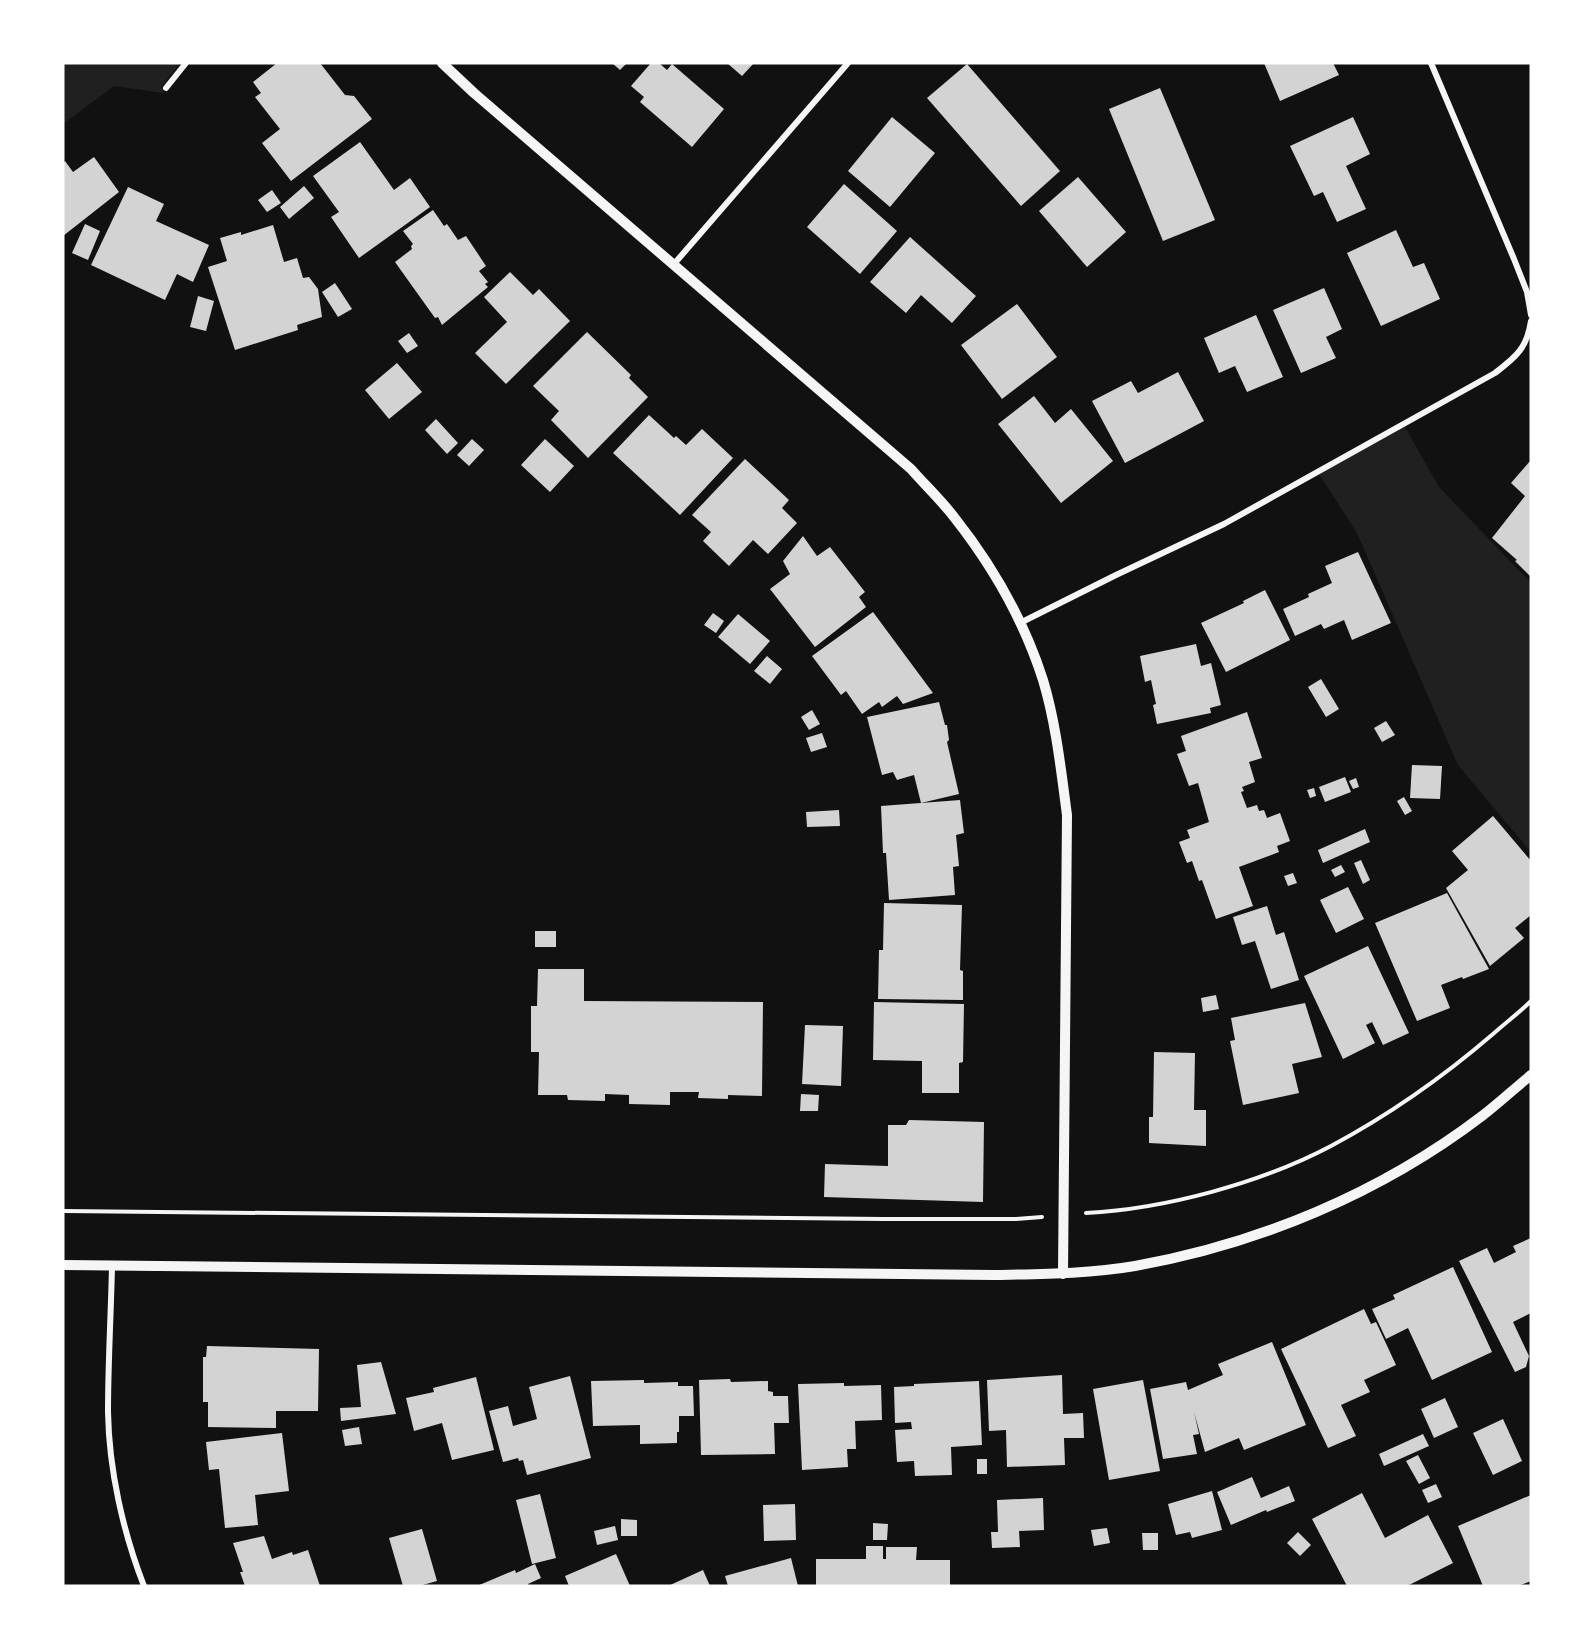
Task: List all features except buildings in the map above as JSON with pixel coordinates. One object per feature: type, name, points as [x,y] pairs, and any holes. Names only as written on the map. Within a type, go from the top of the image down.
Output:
[{"type":"street","points":[[166,88],[186,63]]},
{"type":"street","points":[[442,63],[911,470],[954,516],[990,568],[1020,623],[1043,681],[1058,749],[1066,814],[1063,1274]]},
{"type":"street","points":[[674,264],[848,63]]},
{"type":"street","points":[[1431,63],[1514,259],[1527,292],[1531,315]]},
{"type":"street","points":[[1020,623],[1224,525],[1495,373],[1516,356],[1528,337],[1531,321]]},
{"type":"street","points":[[63,1265],[994,1275],[1063,1274],[1133,1266],[1208,1251],[1292,1223],[1363,1190],[1426,1154],[1482,1116],[1531,1075]]},
{"type":"street","points":[[112,1266],[108,1414],[115,1482],[135,1563],[144,1586]]},
{"type":"path","points":[[63,1211],[1016,1219],[1140,1208],[1251,1179],[1331,1146],[1420,1092],[1468,1056],[1531,1002]]},
{"type":"shaded area","points":[[63,63],[180,63],[161,87],[164,93],[114,86],[63,124]]},
{"type":"shaded area","points":[[1405,427],[1439,487],[1531,583],[1531,852],[1458,765],[1357,533],[1319,474]]}]
